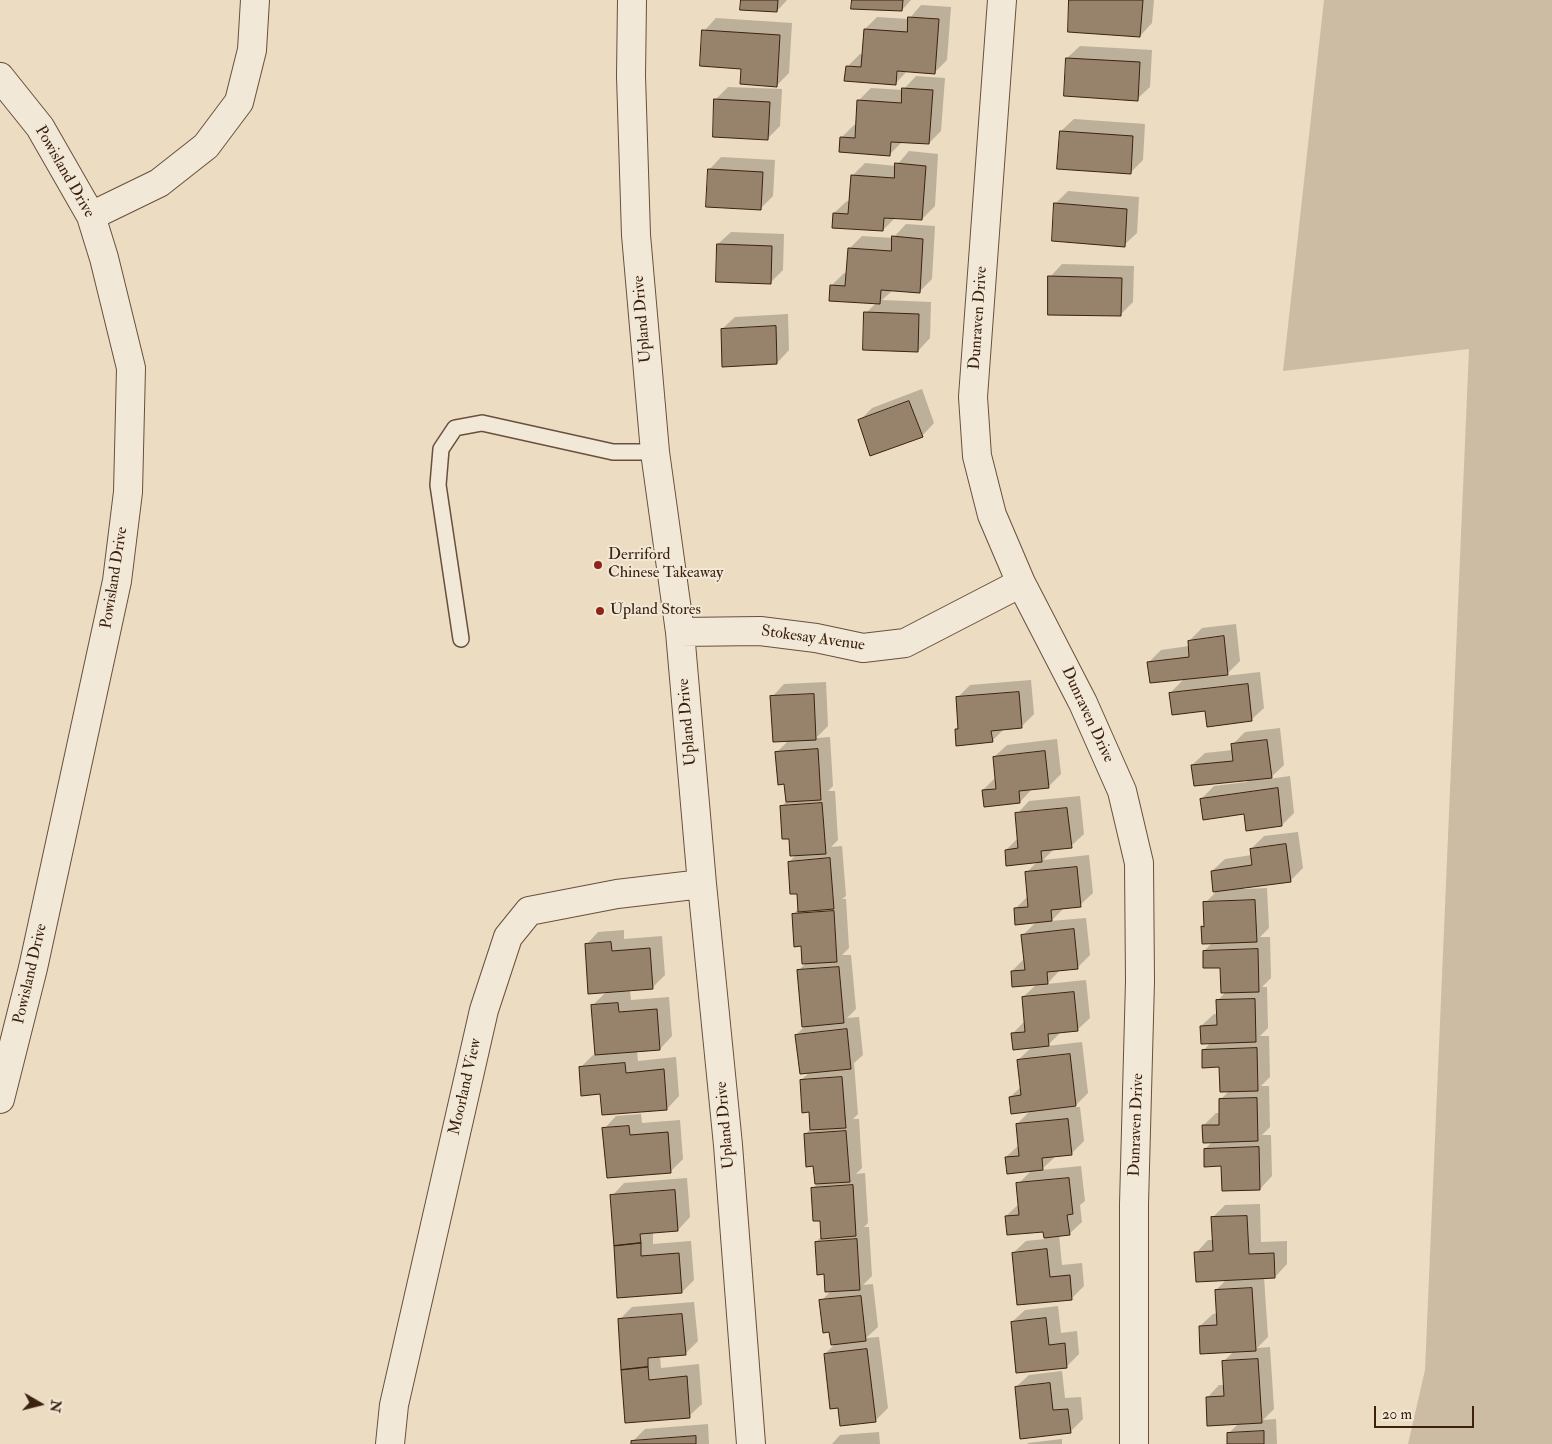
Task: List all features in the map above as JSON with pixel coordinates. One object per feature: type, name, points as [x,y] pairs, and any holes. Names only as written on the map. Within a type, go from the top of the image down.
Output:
[{"type":"street","points":[[91,216],[160,183],[206,146],[239,102],[252,50],[255,0]]},
{"type":"street","name":"Upland Drive","points":[[632,0],[636,235],[655,452],[680,632],[702,884],[728,1145],[751,1444]]},
{"type":"street","name":"Dunraven Drive","points":[[1002,0],[973,397],[977,456],[992,515],[1021,583],[1083,704],[1122,791],[1139,863],[1140,981],[1134,1204],[1134,1444]]},
{"type":"street","name":"Powisland Drive","points":[[0,77],[40,127],[91,216],[104,258],[131,368],[128,492],[117,581],[33,968],[0,1099]]},
{"type":"street","name":"Stokesay Avenue","points":[[680,632],[760,631],[816,638],[863,648],[905,643],[1021,583]]},
{"type":"street","name":"Moorland View","points":[[390,1444],[394,1405],[482,1020],[508,936],[529,911],[616,894],[702,884]]},
{"type":"lane","points":[[461,639],[438,485],[441,449],[455,428],[482,423],[613,452],[655,452]]},
{"type":"shaded area","points":[[1324,0],[1552,0],[1552,1444],[1408,1444],[1425,1370],[1469,349],[1283,371]]},
{"type":"building","points":[[741,0],[778,0],[777,12],[740,10]]},
{"type":"building","points":[[852,0],[903,0],[902,11],[851,9]]},
{"type":"building","points":[[1069,0],[1143,0],[1140,37],[1068,32]]},
{"type":"building","points":[[908,17],[939,19],[935,74],[897,71],[896,85],[844,81],[846,66],[861,67],[864,29],[907,32]]},
{"type":"building","points":[[702,30],[780,35],[777,87],[740,84],[741,69],[700,66]]},
{"type":"building","points":[[1066,58],[1140,62],[1138,101],[1064,96]]},
{"type":"building","points":[[902,88],[933,90],[929,144],[891,142],[890,156],[839,152],[840,137],[855,138],[857,100],[901,103]]},
{"type":"building","points":[[714,99],[770,102],[768,140],[713,137]]},
{"type":"building","points":[[1060,131],[1133,136],[1131,174],[1057,169]]},
{"type":"building","points":[[895,163],[926,166],[922,220],[884,218],[883,231],[832,228],[833,213],[848,214],[851,175],[894,178]]},
{"type":"building","points":[[708,169],[763,172],[761,210],[706,207]]},
{"type":"building","points":[[1054,203],[1127,209],[1125,247],[1052,241]]},
{"type":"building","points":[[892,236],[923,239],[920,293],[881,290],[880,304],[829,301],[830,285],[845,286],[848,248],[891,251]]},
{"type":"building","points":[[717,244],[772,246],[771,284],[716,282]]},
{"type":"building","points":[[1048,276],[1122,278],[1121,316],[1048,315]]},
{"type":"building","points":[[864,312],[919,314],[918,352],[863,350]]},
{"type":"building","points":[[776,326],[777,364],[722,367],[721,329]]},
{"type":"building","points":[[909,401],[923,437],[870,456],[858,420]]},
{"type":"building","points":[[1224,636],[1228,675],[1150,683],[1147,662],[1189,657],[1188,641]]},
{"type":"building","points":[[1248,684],[1252,721],[1207,727],[1205,711],[1172,715],[1169,693]]},
{"type":"building","points":[[1019,692],[1022,728],[991,731],[993,742],[956,746],[955,729],[958,729],[956,697]]},
{"type":"building","points":[[814,694],[816,740],[773,742],[770,696]]},
{"type":"building","points":[[1267,740],[1272,778],[1194,786],[1191,765],[1233,761],[1231,744]]},
{"type":"building","points":[[818,749],[821,800],[786,802],[784,784],[778,785],[775,752]]},
{"type":"building","points":[[1045,751],[1049,788],[1019,791],[1020,803],[984,807],[982,790],[996,789],[993,757]]},
{"type":"building","points":[[1278,788],[1282,826],[1246,831],[1244,814],[1203,820],[1200,799]]},
{"type":"building","points":[[822,803],[826,854],[790,856],[789,839],[782,839],[780,806]]},
{"type":"building","points":[[1067,808],[1072,848],[1041,851],[1042,862],[1006,866],[1005,850],[1018,848],[1015,813]]},
{"type":"building","points":[[1286,844],[1291,882],[1213,892],[1211,871],[1252,865],[1250,849]]},
{"type":"building","points":[[830,858],[834,909],[798,912],[797,894],[790,894],[788,862]]},
{"type":"building","points":[[1077,867],[1081,907],[1051,910],[1052,921],[1015,925],[1014,908],[1028,907],[1025,872]]},
{"type":"building","points":[[1255,900],[1257,942],[1202,944],[1201,926],[1204,927],[1203,902]]},
{"type":"building","points":[[834,911],[837,962],[802,964],[801,946],[794,947],[792,914]]},
{"type":"building","points":[[1074,929],[1078,969],[1047,972],[1048,984],[1012,987],[1011,971],[1025,970],[1021,935]]},
{"type":"building","points":[[611,942],[612,951],[650,948],[653,989],[588,994],[585,944]]},
{"type":"building","points":[[1258,949],[1259,992],[1221,993],[1220,968],[1203,968],[1203,951]]},
{"type":"building","points":[[839,967],[844,1023],[802,1027],[797,970]]},
{"type":"building","points":[[1074,992],[1078,1031],[1048,1034],[1049,1046],[1013,1050],[1011,1033],[1025,1032],[1022,997]]},
{"type":"building","points":[[1255,999],[1256,1042],[1201,1044],[1200,1026],[1217,1025],[1216,1000]]},
{"type":"building","points":[[618,1003],[619,1012],[657,1009],[660,1050],[595,1055],[591,1005]]},
{"type":"building","points":[[847,1029],[851,1069],[800,1074],[795,1035]]},
{"type":"building","points":[[1257,1048],[1258,1091],[1220,1092],[1219,1067],[1202,1068],[1202,1050]]},
{"type":"building","points":[[1070,1054],[1076,1106],[1011,1114],[1009,1097],[1021,1095],[1017,1060]]},
{"type":"building","points":[[625,1063],[626,1073],[664,1069],[667,1110],[602,1115],[600,1094],[581,1096],[579,1067]]},
{"type":"building","points":[[842,1077],[846,1128],[810,1130],[809,1112],[802,1113],[800,1080]]},
{"type":"building","points":[[1257,1098],[1258,1141],[1203,1143],[1202,1125],[1219,1125],[1219,1099]]},
{"type":"building","points":[[1068,1119],[1072,1155],[1042,1158],[1043,1170],[1007,1174],[1005,1157],[1019,1156],[1016,1124]]},
{"type":"building","points":[[629,1126],[630,1135],[668,1132],[671,1173],[607,1178],[602,1128]]},
{"type":"building","points":[[846,1131],[850,1182],[815,1184],[813,1166],[806,1167],[804,1134]]},
{"type":"building","points":[[1259,1147],[1260,1190],[1222,1191],[1221,1166],[1204,1167],[1204,1149]]},
{"type":"building","points":[[1069,1178],[1073,1214],[1067,1215],[1070,1235],[1044,1238],[1043,1232],[1007,1235],[1005,1216],[1019,1215],[1016,1183]]},
{"type":"building","points":[[853,1185],[856,1236],[821,1239],[820,1221],[813,1221],[811,1188]]},
{"type":"building","points":[[675,1190],[678,1231],[640,1234],[641,1243],[614,1246],[610,1195]]},
{"type":"building","points":[[1247,1216],[1249,1254],[1274,1253],[1275,1278],[1196,1282],[1194,1252],[1213,1251],[1211,1217]]},
{"type":"building","points":[[857,1239],[860,1290],[825,1292],[824,1274],[817,1275],[815,1242]]},
{"type":"building","points":[[641,1243],[641,1256],[679,1253],[682,1293],[617,1298],[614,1246]]},
{"type":"building","points":[[1047,1249],[1050,1277],[1070,1275],[1072,1300],[1017,1305],[1012,1253]]},
{"type":"building","points":[[1252,1288],[1256,1351],[1200,1354],[1199,1326],[1217,1325],[1215,1290]]},
{"type":"building","points":[[861,1296],[866,1341],[831,1345],[829,1332],[823,1333],[819,1300]]},
{"type":"building","points":[[682,1314],[686,1355],[648,1358],[648,1367],[621,1370],[618,1319]]},
{"type":"building","points":[[1046,1318],[1049,1345],[1065,1343],[1067,1368],[1016,1373],[1011,1322]]},
{"type":"building","points":[[867,1349],[876,1422],[840,1426],[838,1408],[830,1409],[824,1354]]},
{"type":"building","points":[[1258,1359],[1262,1423],[1207,1426],[1206,1397],[1224,1396],[1222,1361]]},
{"type":"building","points":[[648,1367],[649,1380],[687,1376],[690,1418],[625,1423],[621,1370]]},
{"type":"building","points":[[1050,1383],[1053,1410],[1068,1409],[1071,1433],[1020,1439],[1015,1387]]},
{"type":"building","points":[[1264,1431],[1264,1444],[1227,1444],[1227,1433]]},
{"type":"building","points":[[696,1436],[696,1444],[631,1444],[631,1441]]},
{"type":"place","name":"Derriford Chinese Takeaway","points":[[598,565]]},
{"type":"place","name":"Upland Stores","points":[[600,611]]}]
